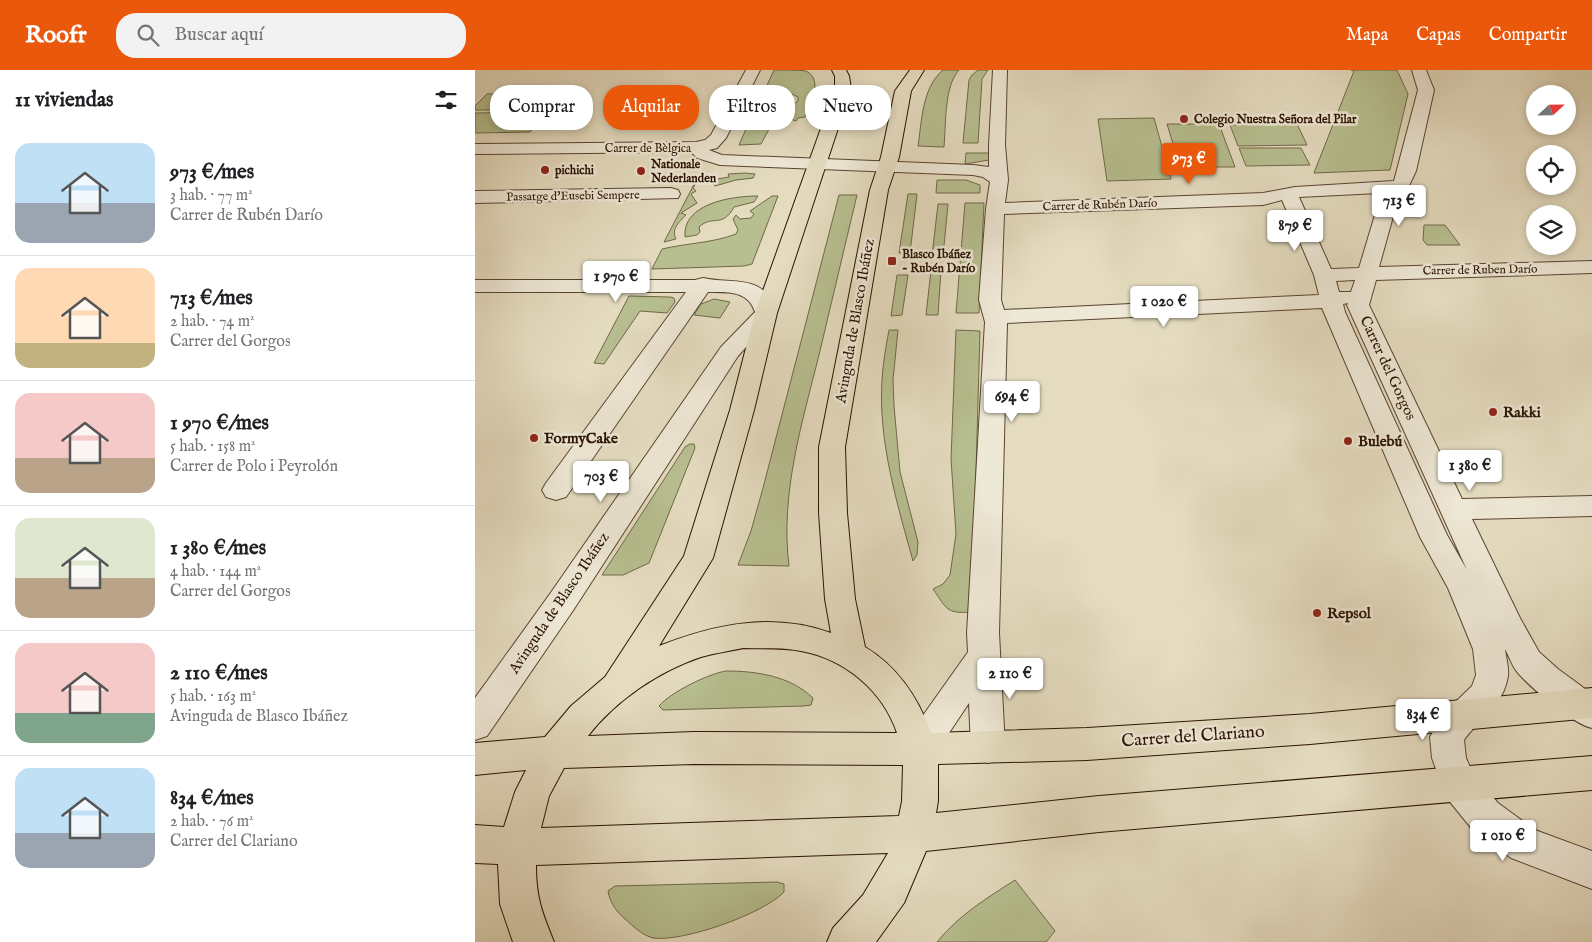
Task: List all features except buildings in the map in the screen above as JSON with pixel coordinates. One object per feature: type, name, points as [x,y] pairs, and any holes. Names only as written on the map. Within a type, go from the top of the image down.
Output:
[{"type":"main road","name":"Avinguda de Blasco Ibáñez","points":[[613,690],[698,558],[742,410],[767,313],[843,89],[842,76],[839,70]]},
{"type":"main road","name":"Avinguda de Blasco Ibáñez","points":[[850,654],[840,599],[833,513],[832,447],[879,190],[887,168],[903,91],[917,70]]},
{"type":"main road","name":"Avinguda de Blasco Ibáñez","points":[[532,941],[523,917],[518,895],[516,871],[522,823],[540,776],[553,754],[574,726],[613,690],[638,672],[665,658],[693,646],[722,638],[749,634],[776,634],[827,644],[850,654],[869,667],[886,683],[901,702],[919,749],[921,789],[914,834],[904,861],[890,888],[872,914],[849,941]]},
{"type":"main road","name":"Carrer del Clariano","points":[[475,759],[517,754],[694,748],[919,749],[1087,744],[1310,729],[1467,714],[1587,707]]},
{"type":"main road","points":[[475,844],[518,847],[914,834],[1099,814],[1592,773]]},
{"type":"street","points":[[695,147],[711,144],[718,138],[753,70]]},
{"type":"street","points":[[988,747],[983,656],[996,322],[990,300],[995,209],[999,180],[997,145],[1000,70]]},
{"type":"street","points":[[1384,187],[1401,186],[1407,171],[1426,90],[1419,70]]},
{"type":"street","name":"Carrer de Bèlgica","points":[[475,149],[695,147],[703,154],[720,160],[817,166]]},
{"type":"street","points":[[817,166],[973,170],[988,172],[999,180]]},
{"type":"street","name":"Carrer de Rubén Darío","points":[[995,209],[1263,198],[1288,193],[1384,187]]},
{"type":"street","name":"Carrer del Gorgos","points":[[1384,187],[1390,195],[1359,305],[1508,625],[1528,662],[1545,679],[1587,707]]},
{"type":"street","name":"Carrer del Gorgos","points":[[1288,193],[1324,275],[1330,301],[1434,537],[1463,587],[1489,649],[1492,674],[1486,694],[1467,714]]},
{"type":"street","name":"Passatge d'Eusebi Sempere","points":[[475,197],[671,194]]},
{"type":"street","name":"Carrer de Ruben Darío","points":[[1365,281],[1592,267]]},
{"type":"street","points":[[1324,275],[1365,281]]},
{"type":"street","points":[[995,317],[1330,301],[1353,295],[1365,281]]},
{"type":"street","points":[[556,490],[703,284]]},
{"type":"street","points":[[475,286],[703,284],[732,286],[754,291],[764,302],[767,313]]},
{"type":"street","name":"Avinguda de Blasco Ibáñez","points":[[475,725],[563,600],[729,352],[767,313]]},
{"type":"street","points":[[1455,509],[1592,506]]},
{"type":"street","points":[[919,749],[983,656]]},
{"type":"street","points":[[1467,714],[1447,737],[1449,758],[1459,785],[1485,816],[1524,845],[1592,870]]},
{"type":"green space","points":[[774,70],[806,71],[811,75],[815,85],[805,85],[805,117],[795,121],[795,103],[798,101],[798,97],[795,96],[795,85],[767,85]]},
{"type":"green space","points":[[943,70],[959,70],[954,77],[948,96],[944,147],[918,146],[927,95],[936,77]]},
{"type":"green space","points":[[978,70],[988,70],[982,79],[978,143],[963,143],[969,80]]},
{"type":"green space","points":[[1351,70],[1397,70],[1408,94],[1390,170],[1314,173],[1354,71]]},
{"type":"green space","points":[[487,94],[490,94],[490,110],[475,110],[475,106]]},
{"type":"green space","points":[[475,113],[490,113],[490,130],[532,130],[530,132],[475,133]]},
{"type":"green space","points":[[1154,118],[1171,179],[1107,181],[1098,119]]},
{"type":"green space","points":[[1167,124],[1219,124],[1235,167],[1180,167]]},
{"type":"green space","points":[[1297,124],[1307,145],[1238,146],[1230,125]]},
{"type":"green space","points":[[746,130],[769,130],[761,144],[739,145]]},
{"type":"green space","points":[[1239,148],[1301,148],[1310,165],[1246,166]]},
{"type":"green space","points":[[966,153],[990,153],[989,160],[965,164]]},
{"type":"green space","points":[[701,171],[706,178],[698,180],[693,188],[696,191],[691,194],[697,203],[681,213],[686,215],[675,229],[676,239],[664,242]]},
{"type":"green space","points":[[728,174],[755,174],[753,178],[736,180],[715,186],[713,183],[718,182],[717,179],[729,177]]},
{"type":"green space","points":[[937,180],[966,180],[980,185],[980,193],[936,193]]},
{"type":"green space","points":[[908,194],[917,194],[910,253],[899,253]]},
{"type":"green space","points":[[839,195],[857,195],[794,459],[787,512],[789,566],[738,565],[751,531],[763,488]]},
{"type":"green space","points":[[758,196],[754,202],[734,207],[730,214],[721,220],[704,223],[699,227],[700,232],[697,235],[685,237],[686,225],[700,209],[723,200]]},
{"type":"green space","points":[[772,196],[778,196],[752,264],[744,266],[652,269],[662,249],[736,234],[738,230],[733,219],[736,215],[740,219],[751,218],[754,214],[750,211]]},
{"type":"green space","points":[[965,203],[984,203],[979,313],[956,313]]},
{"type":"green space","points":[[938,204],[948,204],[943,256],[932,256]]},
{"type":"green space","points":[[1424,225],[1445,225],[1460,245],[1427,245],[1423,240]]},
{"type":"green space","points":[[931,270],[941,270],[938,315],[926,315]]},
{"type":"green space","points":[[897,275],[908,275],[902,315],[891,316]]},
{"type":"green space","points":[[629,296],[670,297],[674,298],[675,302],[667,313],[640,311],[604,364],[594,363]]},
{"type":"green space","points":[[714,299],[730,302],[720,318],[694,315],[701,304]]},
{"type":"green space","points":[[889,330],[898,330],[893,380],[894,406],[900,472],[918,542],[917,555],[913,561],[890,472],[883,426],[882,380]]},
{"type":"green space","points":[[956,330],[980,331],[972,612],[957,612],[948,609],[933,589],[943,584],[950,575],[956,534],[951,459]]},
{"type":"green space","points":[[694,444],[695,448],[649,563],[623,575],[602,575],[685,447]]},
{"type":"green space","points":[[726,671],[773,676],[794,684],[813,698],[811,705],[663,710],[659,706],[690,684]]},
{"type":"green space","points":[[1015,880],[1055,931],[1046,942],[937,942],[964,915]]},
{"type":"green space","points":[[777,882],[784,884],[784,892],[759,909],[703,931],[667,938],[653,938],[635,928],[616,910],[608,891],[615,886]]},
{"type":"place","name":"Colegio Nuestra Señora del Pilar","points":[[1184,119]]},
{"type":"place","name":"pichichi","points":[[545,170]]},
{"type":"place","name":"Nationale Nederlanden","points":[[641,171]]},
{"type":"place","name":"Blasco Ibáñez - Rubén Darío","points":[[892,261]]},
{"type":"place","name":"Rakki","points":[[1493,412]]},
{"type":"place","name":"FormyCake","points":[[534,438]]},
{"type":"place","name":"Bulebú","points":[[1348,441]]},
{"type":"place","name":"Repsol","points":[[1317,613]]}]
